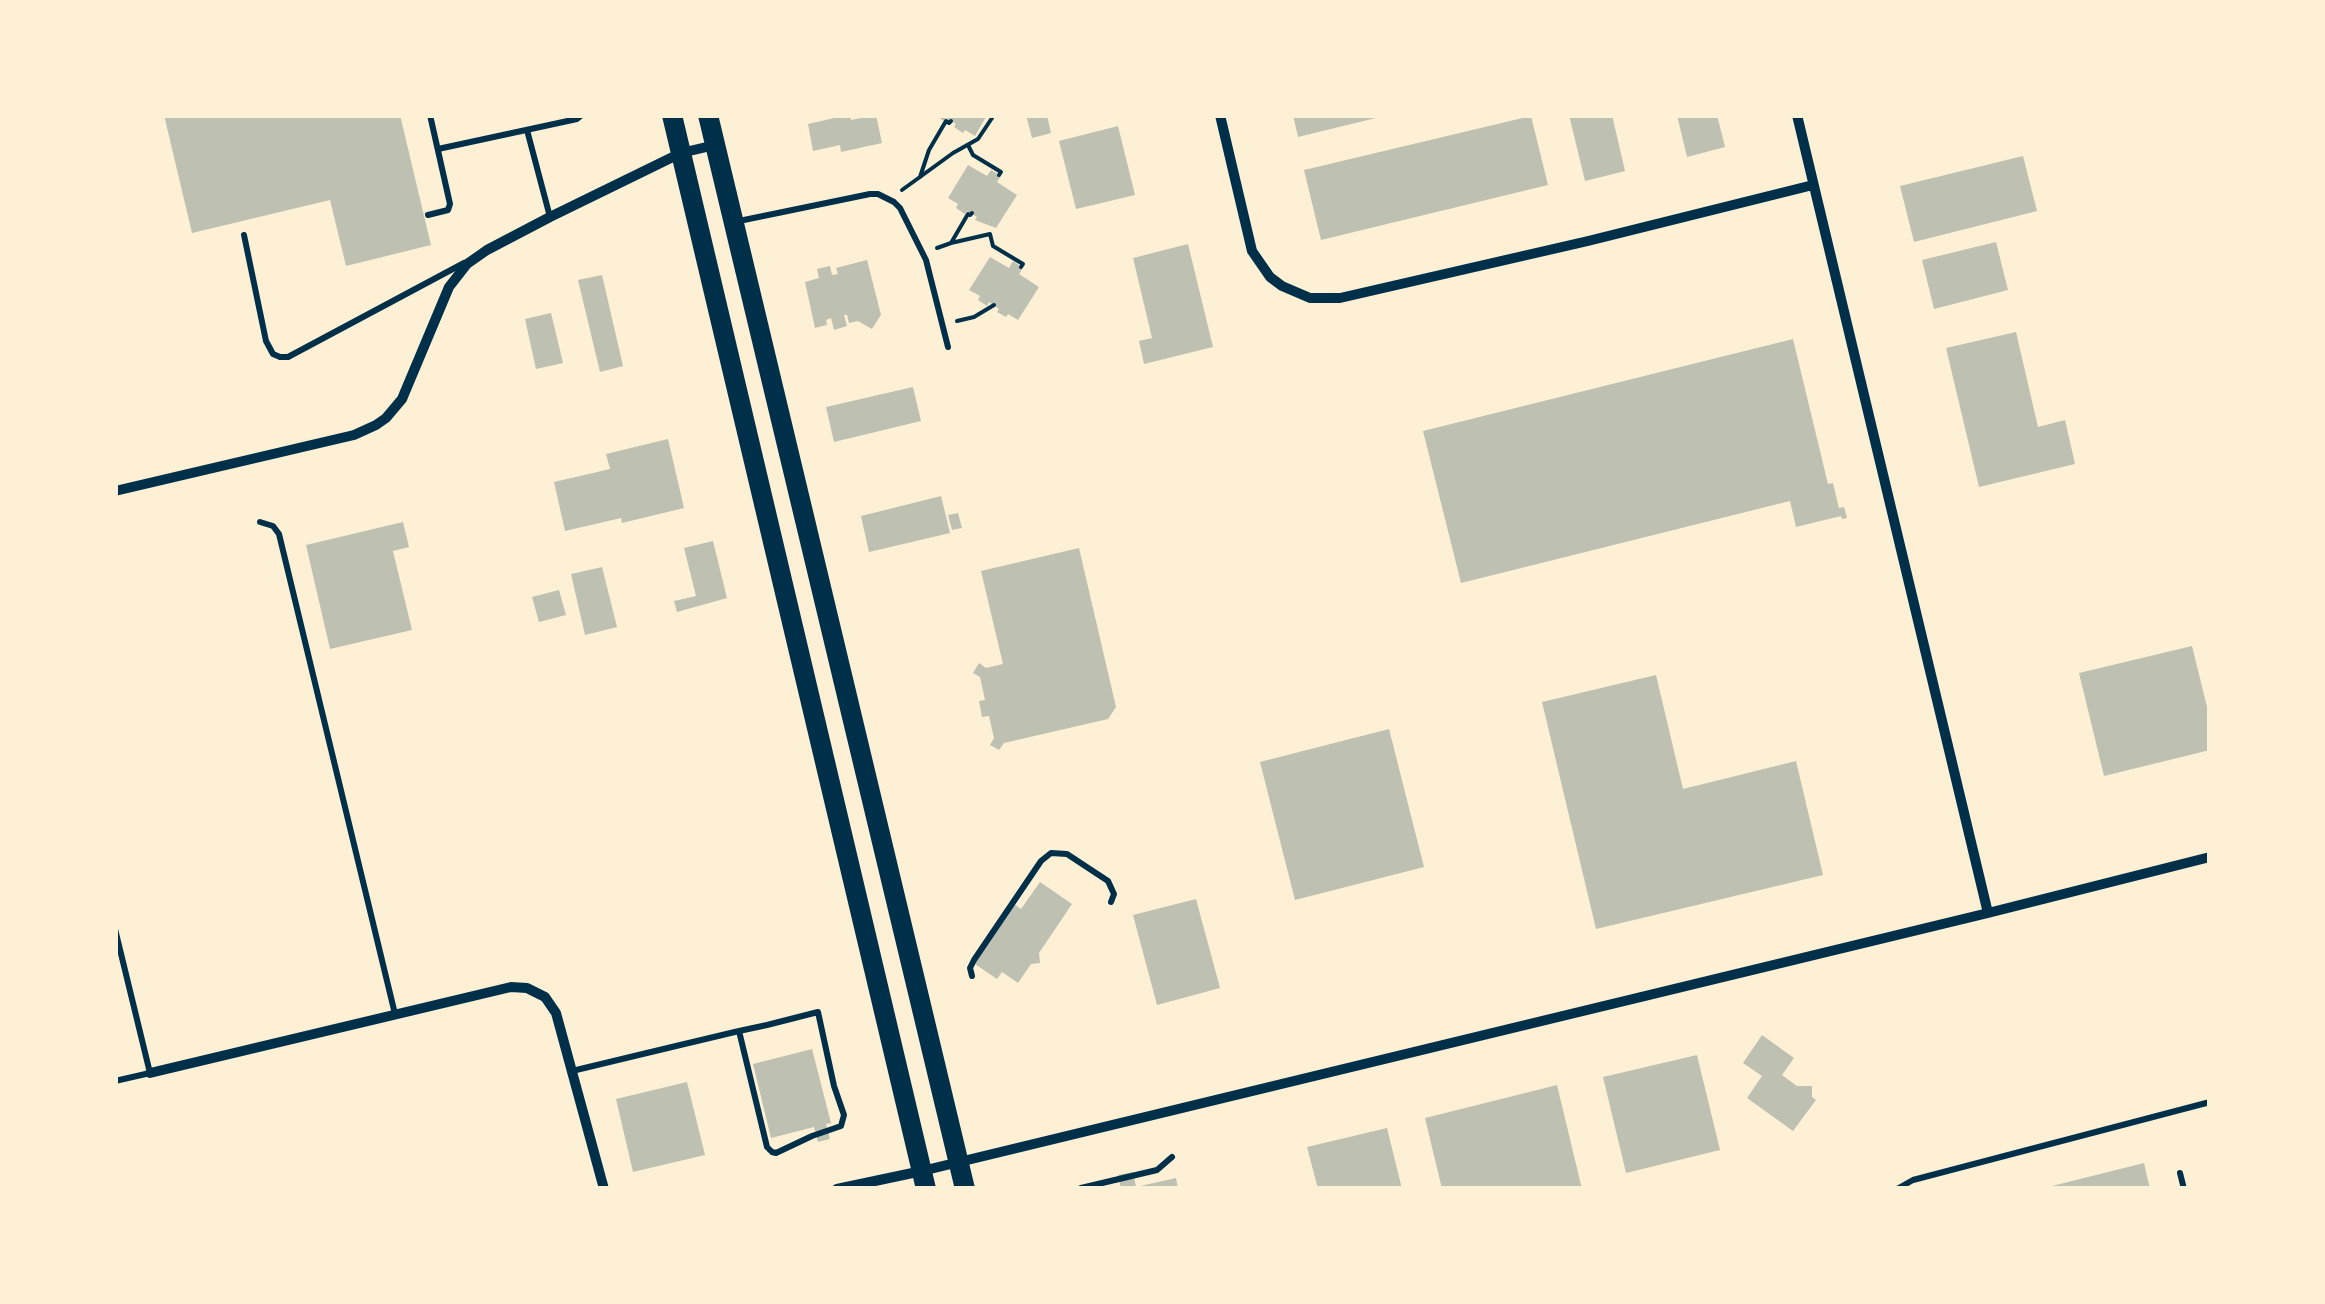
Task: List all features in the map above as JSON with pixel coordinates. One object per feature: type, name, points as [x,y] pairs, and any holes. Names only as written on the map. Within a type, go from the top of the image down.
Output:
[{"type":"main road","points":[[672,115],[924,1180]]},
{"type":"main road","points":[[708,115],[965,1189]]},
{"type":"street","points":[[1220,115],[1252,251],[1270,277],[1310,298],[1340,298],[1813,185]]},
{"type":"street","points":[[1797,115],[1988,913]]},
{"type":"street","points":[[115,491],[354,436],[376,425],[402,399],[449,287],[478,255],[681,153],[715,145]]},
{"type":"street","points":[[837,1189],[924,1180],[959,1162],[2210,857]]},
{"type":"street","points":[[150,1073],[511,987],[527,988],[542,994],[552,1006],[604,1189]]},
{"type":"lane","points":[[428,215],[450,207],[430,115]]},
{"type":"lane","points":[[438,149],[582,115]]},
{"type":"lane","points":[[527,130],[550,216]]},
{"type":"lane","points":[[733,222],[870,194],[890,199],[900,208],[924,254],[948,347]]},
{"type":"lane","points":[[244,236],[266,341],[273,354],[280,357],[288,357],[478,255]]},
{"type":"lane","points":[[260,522],[273,526],[278,534],[395,1014]]},
{"type":"lane","points":[[972,976],[974,960],[1041,861],[1052,853],[1067,854],[1108,881],[1114,894],[1112,902]]},
{"type":"lane","points":[[115,929],[150,1073],[115,1081]]},
{"type":"lane","points":[[572,1071],[818,1012],[844,1120],[841,1126],[772,1152],[767,1147],[739,1031]]},
{"type":"lane","points":[[1897,1189],[1914,1180],[2210,1102]]},
{"type":"lane","points":[[1080,1188],[1157,1170],[1172,1157]]},
{"type":"lane","points":[[2180,1173],[2184,1189]]},
{"type":"path","points":[[890,199],[978,139],[994,115]]},
{"type":"path","points":[[920,177],[929,150],[946,121],[951,120]]},
{"type":"path","points":[[968,144],[973,155],[1001,172],[1000,175]]},
{"type":"path","points":[[951,242],[972,213]]},
{"type":"path","points":[[924,254],[951,242],[990,234],[993,246],[1023,264],[1021,267]]},
{"type":"path","points":[[943,325],[974,317],[994,305]]},
{"type":"building","points":[[164,115],[400,115],[431,245],[346,266],[330,200],[192,233]]},
{"type":"building","points":[[850,115],[851,120],[876,115],[882,143],[841,152],[840,145],[813,151],[808,124]]},
{"type":"building","points":[[935,115],[987,115],[975,136]]},
{"type":"building","points":[[1026,115],[1047,115],[1051,133],[1032,138]]},
{"type":"building","points":[[1293,115],[1384,115],[1384,116],[1298,137]]},
{"type":"building","points":[[1569,115],[1612,115],[1625,171],[1585,181]]},
{"type":"building","points":[[1677,115],[1717,115],[1725,147],[1687,157]]},
{"type":"building","points":[[1531,116],[1548,185],[1321,240],[1304,170]]},
{"type":"building","points":[[1118,126],[1135,195],[1076,209],[1059,141]]},
{"type":"building","points":[[2023,156],[2037,211],[1914,242],[1900,186]]},
{"type":"building","points":[[968,165],[987,176],[991,170],[1001,176],[997,182],[1017,195],[996,228],[975,220],[977,217],[967,211],[965,214],[948,198]]},
{"type":"building","points":[[1996,242],[2008,290],[1934,309],[1922,260]]},
{"type":"building","points":[[1188,244],[1213,347],[1144,364],[1139,341],[1152,338],[1133,258]]},
{"type":"building","points":[[990,257],[1009,268],[1013,261],[1023,268],[1019,274],[1039,287],[1018,320],[997,312],[999,309],[989,302],[987,306],[969,290]]},
{"type":"building","points":[[867,260],[881,315],[872,329],[858,321],[849,323],[847,315],[847,326],[834,330],[831,318],[826,320],[827,325],[815,328],[805,282],[819,278],[817,269],[830,266],[832,275],[838,274],[836,268]]},
{"type":"building","points":[[602,275],[623,366],[600,372],[578,280]]},
{"type":"building","points":[[551,313],[563,363],[536,369],[525,319]]},
{"type":"building","points":[[2016,332],[2038,427],[2065,420],[2075,464],[1979,487],[1946,348]]},
{"type":"building","points":[[1793,339],[1828,484],[1833,483],[1839,508],[1844,507],[1847,518],[1841,516],[1796,527],[1790,501],[1461,583],[1423,431]]},
{"type":"building","points":[[913,387],[921,421],[834,442],[826,407]]},
{"type":"building","points":[[668,439],[684,508],[565,531],[554,482],[610,469],[606,454]]},
{"type":"building","points":[[941,496],[950,533],[869,552],[861,516]]},
{"type":"building","points":[[958,513],[962,528],[952,530],[948,515]]},
{"type":"building","points":[[403,522],[409,547],[393,551],[412,630],[330,649],[306,545]]},
{"type":"building","points":[[713,541],[727,598],[677,612],[674,601],[696,596],[684,548]]},
{"type":"building","points":[[1079,548],[1116,707],[1108,719],[1004,743],[999,750],[990,745],[994,738],[989,716],[982,717],[979,701],[985,700],[980,677],[973,673],[979,663],[986,668],[1003,664],[981,571]]},
{"type":"building","points":[[602,567],[617,627],[585,635],[571,574]]},
{"type":"building","points":[[559,590],[566,615],[539,622],[532,597]]},
{"type":"building","points":[[2192,646],[2210,719],[2210,750],[2104,776],[2079,673]]},
{"type":"building","points":[[1656,675],[1683,789],[1796,761],[1823,875],[1596,929],[1542,702]]},
{"type":"building","points":[[1389,729],[1424,867],[1295,900],[1260,762]]},
{"type":"building","points":[[1040,882],[1072,904],[1039,953],[1040,963],[1031,964],[1018,983],[1002,972],[997,979],[975,964],[1014,904],[1021,909]]},
{"type":"building","points":[[1196,899],[1220,988],[1157,1005],[1133,915]]},
{"type":"building","points":[[1762,1035],[1794,1058],[1782,1075],[1797,1086],[1812,1086],[1812,1097],[1816,1100],[1793,1131],[1747,1098],[1762,1076],[1743,1063]]},
{"type":"building","points":[[812,1049],[831,1123],[826,1124],[830,1139],[818,1142],[814,1127],[771,1138],[753,1064]]},
{"type":"building","points":[[1697,1055],[1720,1150],[1626,1173],[1603,1077]]},
{"type":"building","points":[[687,1082],[705,1155],[633,1172],[616,1099]]},
{"type":"building","points":[[1557,1085],[1582,1189],[1442,1189],[1425,1118]]},
{"type":"building","points":[[1387,1128],[1402,1189],[1318,1189],[1307,1147]]},
{"type":"building","points":[[2144,1163],[2150,1189],[2044,1188]]},
{"type":"building","points":[[1133,1172],[1136,1187],[1176,1178],[1178,1189],[1121,1189],[1118,1175]]}]
